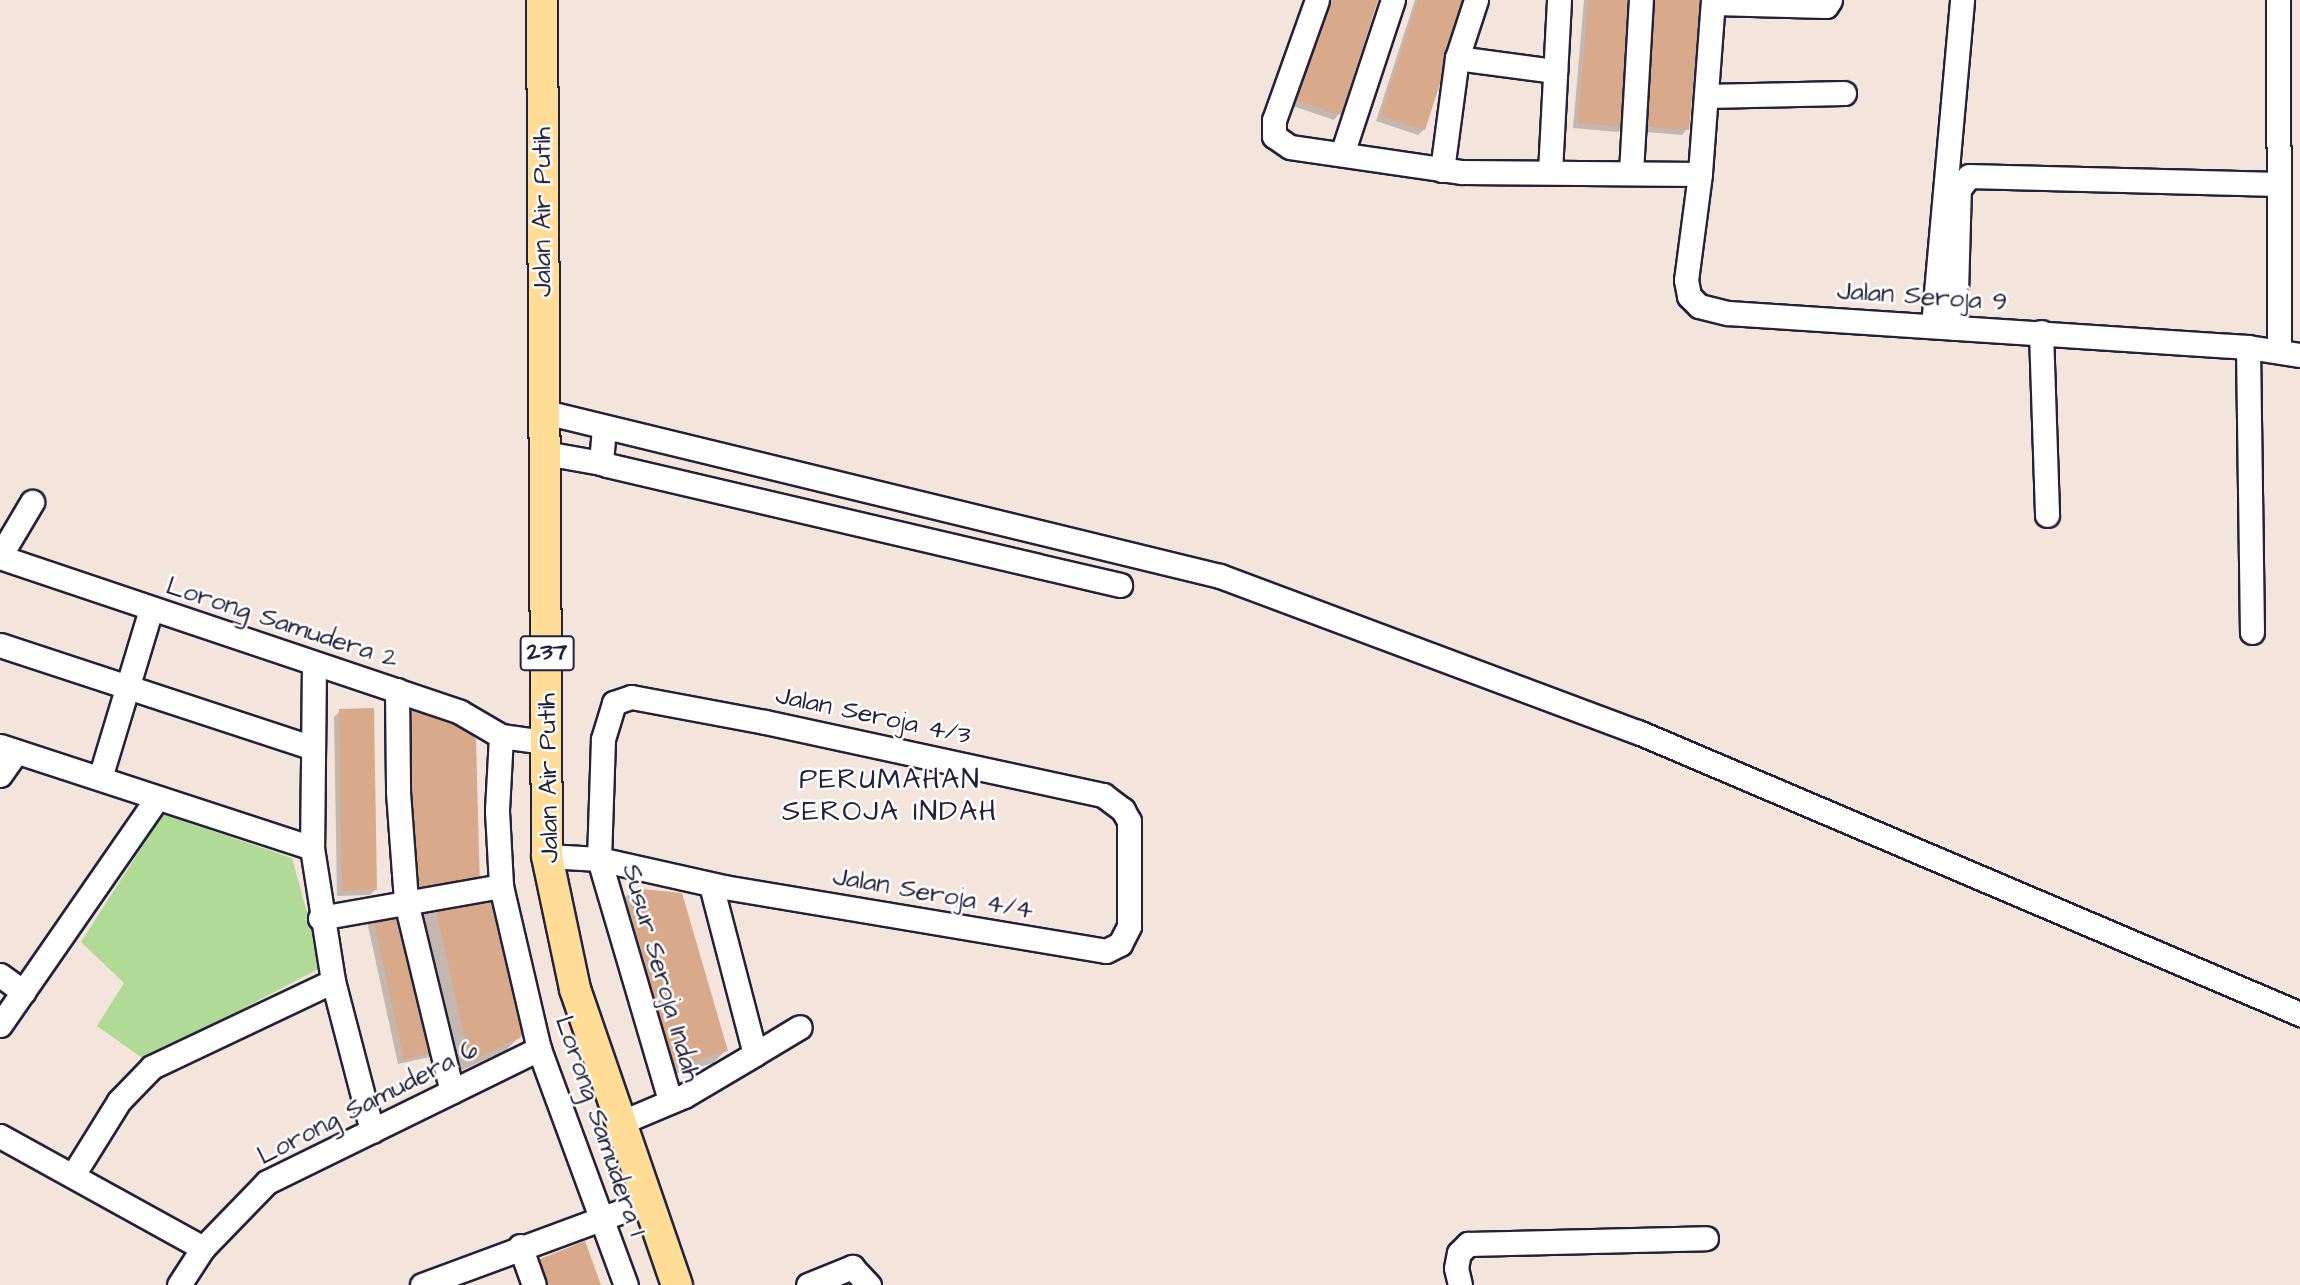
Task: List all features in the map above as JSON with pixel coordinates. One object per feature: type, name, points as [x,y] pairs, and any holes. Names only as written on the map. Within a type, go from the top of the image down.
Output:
[{"type":"main road","name":"Jalan Air Putih","points":[[542,0],[544,742],[547,856],[575,989],[646,1202],[677,1285]]},
{"type":"street","points":[[1317,0],[1274,120],[1273,136],[1290,147],[1442,170],[1700,174],[1713,1],[1826,6],[1830,0]]},
{"type":"street","points":[[1342,154],[1393,0]]},
{"type":"street","points":[[1442,170],[1457,58],[1476,0]]},
{"type":"street","points":[[1550,172],[1559,0]]},
{"type":"street","points":[[1631,172],[1641,0]]},
{"type":"street","points":[[1944,327],[1962,0]]},
{"type":"street","points":[[2278,0],[2277,184],[2290,352]]},
{"type":"street","points":[[1457,58],[1555,71]]},
{"type":"street","points":[[1706,96],[1844,93]]},
{"type":"street","name":"Jalan Seroja 9","points":[[1700,174],[1686,279],[1689,296],[1699,306],[1728,313],[2041,332],[2290,352]]},
{"type":"street","points":[[1944,327],[1959,189],[1969,176],[2277,184]]},
{"type":"street","points":[[2041,332],[2047,515]]},
{"type":"street","points":[[2248,347],[2252,632]]},
{"type":"street","points":[[545,412],[1220,576],[1638,732],[2300,1014]]},
{"type":"street","points":[[601,463],[604,428]]},
{"type":"street","points":[[545,453],[601,463],[1120,585]]},
{"type":"street","points":[[0,556],[32,502]]},
{"type":"street","name":"Lorong Samudera 2","points":[[0,556],[460,712],[501,736],[544,742]]},
{"type":"street","points":[[100,778],[151,609]]},
{"type":"street","points":[[0,645],[311,747]]},
{"type":"street","points":[[314,664],[311,747],[312,849],[320,918],[332,981],[372,1131]]},
{"type":"street","points":[[397,690],[398,792],[406,902],[452,1092]]},
{"type":"street","name":"Jalan Seroja 4/3","points":[[599,859],[601,763],[608,710],[631,697],[687,706],[1103,795],[1123,810]]},
{"type":"street","name":"Lorong Samudera 1","points":[[501,736],[497,811],[501,886],[539,1049],[626,1285]]},
{"type":"street","points":[[0,775],[8,749],[312,849]]},
{"type":"street","points":[[0,1025],[158,798]]},
{"type":"street","name":"Jalan Seroja 4/4","points":[[547,856],[599,859],[711,885],[1106,951],[1120,944],[1129,926],[1129,821],[1123,810]]},
{"type":"street","name":"Susur Seroja Indah","points":[[599,859],[670,1101]]},
{"type":"street","points":[[711,885],[755,1054]]},
{"type":"street","points":[[320,918],[501,886]]},
{"type":"street","points":[[0,975],[23,992]]},
{"type":"street","points":[[73,1175],[119,1101],[152,1067],[332,981]]},
{"type":"street","points":[[620,1123],[670,1101],[800,1027]]},
{"type":"street","name":"Lorong Samudera 6","points":[[179,1285],[203,1248],[267,1182],[539,1049]]},
{"type":"street","points":[[0,1136],[203,1248]]},
{"type":"street","points":[[422,1285],[452,1279],[520,1246],[646,1202]]},
{"type":"street","points":[[1460,1285],[1457,1261],[1468,1244],[1706,1238]]},
{"type":"street","points":[[520,1246],[534,1285]]},
{"type":"street","points":[[808,1285],[852,1267],[869,1285]]},
{"type":"green space","points":[[163,814],[292,858],[322,967],[145,1060],[97,1026],[124,983],[81,942]]},
{"type":"building","points":[[1327,0],[1378,0],[1341,115],[1295,100]]},
{"type":"building","points":[[1418,0],[1467,0],[1425,130],[1381,116]]},
{"type":"building","points":[[1588,0],[1637,0],[1625,127],[1578,123]]},
{"type":"building","points":[[1651,0],[1701,0],[1689,130],[1640,126]]},
{"type":"building","points":[[374,708],[377,890],[342,891],[339,709]]},
{"type":"building","points":[[410,708],[465,724],[476,740],[480,888],[414,890]]},
{"type":"building","points":[[632,888],[682,893],[728,1051],[674,1067],[629,906]]},
{"type":"building","points":[[498,893],[531,1022],[520,1038],[470,1061],[434,902]]},
{"type":"building","points":[[405,906],[438,1052],[404,1060],[372,913]]},
{"type":"building","points":[[585,1241],[601,1285],[538,1285],[530,1263]]},
{"type":"district","name":"PERUMAHAN SEROJA INDAH","points":[[890,796]]}]
